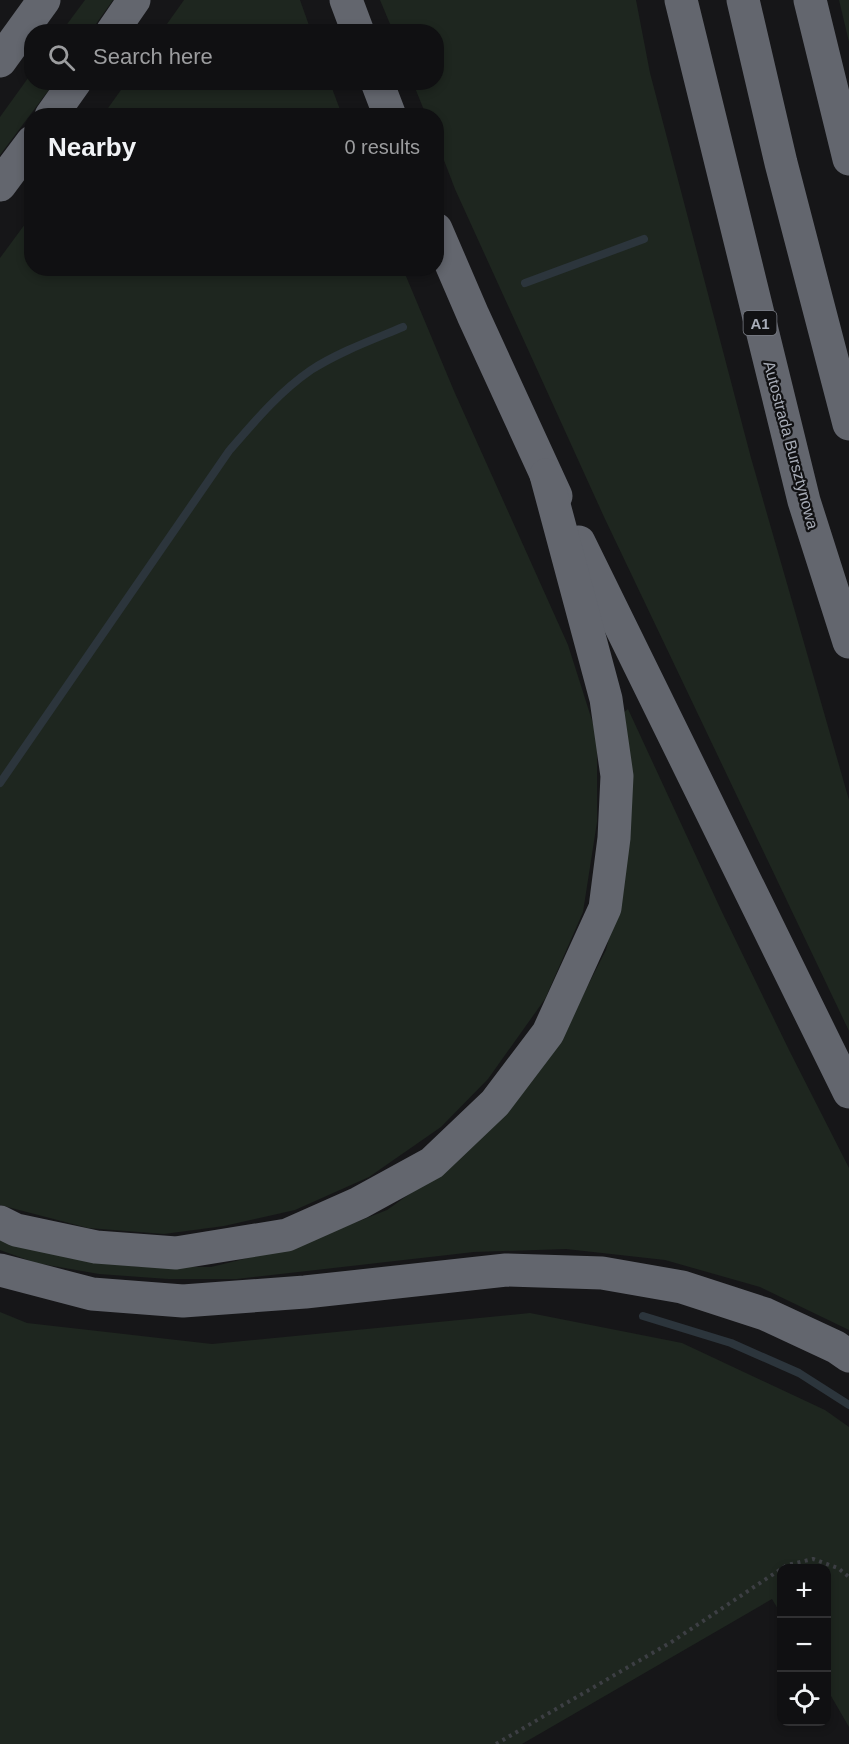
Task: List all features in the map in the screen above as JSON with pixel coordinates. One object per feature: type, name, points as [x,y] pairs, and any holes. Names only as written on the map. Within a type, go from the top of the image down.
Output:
[{"type":"highway","points":[[27,24],[44,0]]},
{"type":"highway","points":[[118,24],[134,0]]},
{"type":"highway","points":[[346,0],[355,24]]},
{"type":"highway","name":"Autostrada Bursztynowa","points":[[681,0],[804,501],[849,642]]},
{"type":"highway","points":[[743,0],[781,164],[849,424]]},
{"type":"highway","points":[[810,0],[849,159]]},
{"type":"highway","points":[[0,61],[24,28]]},
{"type":"highway","points":[[57,108],[69,90]]},
{"type":"highway","points":[[380,90],[387,108]]},
{"type":"highway","points":[[0,185],[24,153]]},
{"type":"highway","points":[[444,247],[546,475],[849,1092]]},
{"type":"highway","points":[[0,1222],[16,1230],[96,1247],[176,1253],[287,1235],[359,1203],[432,1163],[495,1103],[548,1033],[605,908],[614,838],[616,776],[606,699],[546,475]]},
{"type":"highway","points":[[0,1270],[92,1293],[183,1301],[305,1292],[506,1270],[602,1273],[682,1287],[765,1314],[836,1347],[849,1356]]},
{"type":"path","points":[[496,1744],[673,1641],[787,1565],[813,1558],[838,1568],[849,1577]]},
{"type":"shaded area","points":[[85,0],[113,0],[96,24],[67,24]]},
{"type":"shaded area","points":[[184,0],[300,0],[309,24],[167,24]]},
{"type":"shaded area","points":[[380,0],[636,0],[650,73],[751,458],[849,800],[849,1031],[605,519],[455,189],[444,160],[444,108],[423,108],[416,90],[444,90],[444,24],[390,24]]},
{"type":"shaded area","points":[[839,0],[849,0],[849,42]]},
{"type":"shaded area","points":[[24,84],[24,90],[49,90],[35,108],[24,108],[24,123],[0,155],[0,117]]},
{"type":"shaded area","points":[[121,90],[333,90],[339,108],[108,108]]},
{"type":"shaded area","points":[[24,225],[24,276],[406,276],[454,391],[568,645],[597,736],[597,822],[583,912],[545,999],[488,1079],[441,1127],[369,1177],[295,1210],[224,1226],[164,1234],[88,1228],[0,1205],[0,258]]},
{"type":"shaded area","points":[[628,709],[721,910],[849,1168],[849,1330],[760,1287],[665,1260],[566,1249],[474,1252],[237,1279],[168,1279],[99,1274],[36,1263],[0,1250],[0,1237],[68,1258],[140,1267],[211,1267],[296,1246],[387,1210],[436,1175],[558,1044],[606,950],[626,868],[623,713]]},
{"type":"shaded area","points":[[0,1312],[27,1323],[212,1344],[530,1313],[682,1343],[825,1410],[849,1427],[849,1727],[831,1696],[831,1564],[777,1564],[777,1607],[772,1599],[522,1744],[0,1744]]},
{"type":"waterway","points":[[525,283],[644,239]]},
{"type":"waterway","points":[[0,783],[229,451],[248,429],[278,398],[311,370],[344,352],[403,327]]},
{"type":"waterway","points":[[643,1316],[731,1343],[799,1373],[849,1405]]}]
